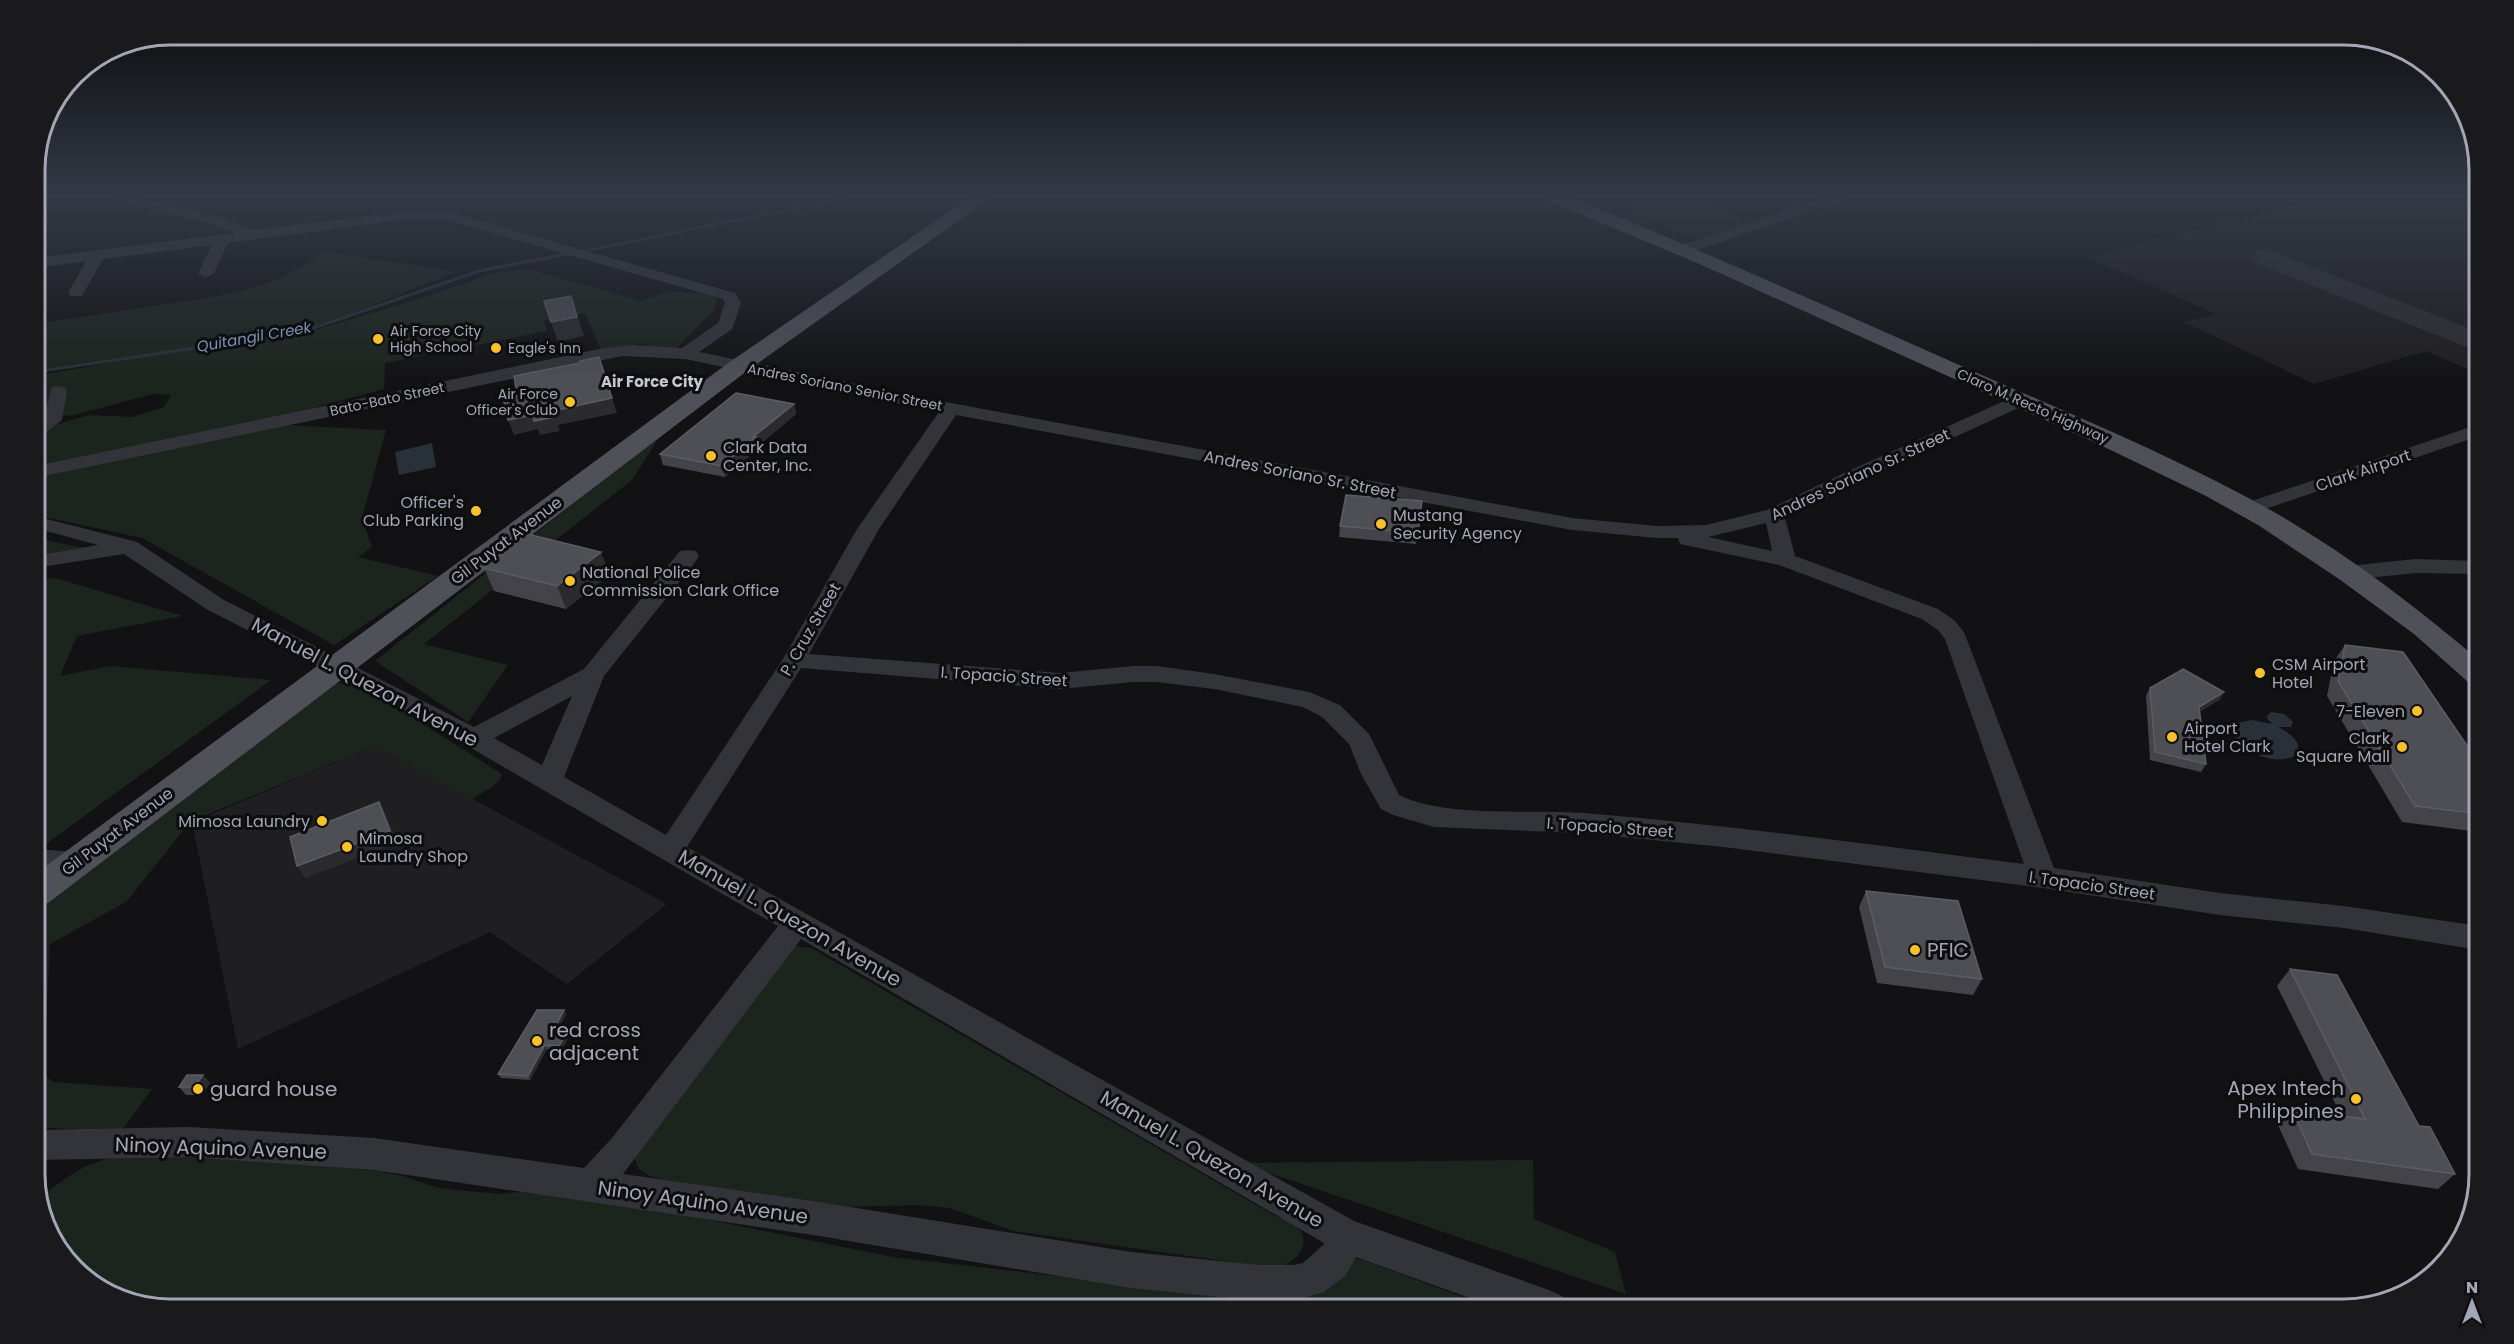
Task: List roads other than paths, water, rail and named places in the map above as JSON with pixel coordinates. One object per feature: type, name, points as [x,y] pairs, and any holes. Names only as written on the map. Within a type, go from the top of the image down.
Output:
[{"type":"main road","name":"Gil Puyat Avenue","points":[[45,885],[739,366],[894,259]]},
{"type":"main road","name":"Claro M. Recto Highway","points":[[1705,259],[2141,455],[2257,514],[2349,573],[2424,628],[2469,666]]},
{"type":"street","points":[[45,262],[71,259]]},
{"type":"street","points":[[76,292],[95,259]]},
{"type":"street","points":[[206,273],[213,259]]},
{"type":"street","points":[[595,259],[729,296],[733,303],[726,325],[685,354]]},
{"type":"street","points":[[45,267],[55,261]]},
{"type":"street","name":"Bato-Bato Street","points":[[45,470],[628,348],[685,354],[739,366]]},
{"type":"street","name":"Andres Soriano Senior Street","points":[[739,366],[951,409]]},
{"type":"street","points":[[45,425],[52,420],[58,390]]},
{"type":"street","name":"Andres Soriano Sr. Street","points":[[951,409],[1561,522],[1657,532],[1706,531],[1774,515],[1851,477],[2019,401]]},
{"type":"street","name":"P. Cruz Street","points":[[671,849],[794,660],[868,529],[951,409]]},
{"type":"street","name":"Clark Airport","points":[[2257,514],[2453,439],[2469,440]]},
{"type":"street","name":"Clark Airport","points":[[2257,514],[2469,444]]},
{"type":"street","points":[[1774,515],[1785,560]]},
{"type":"street","name":"Manuel L. Quezon Avenue","points":[[45,525],[129,547],[216,605],[474,738],[1344,1235],[1520,1299]]},
{"type":"street","points":[[1657,532],[1785,560],[1930,614],[1946,625],[1956,637],[2043,877]]},
{"type":"street","points":[[45,560],[129,547]]},
{"type":"street","points":[[549,781],[593,674],[688,556]]},
{"type":"street","points":[[2349,573],[2415,566],[2469,568]]},
{"type":"street","name":"I. Topacio Street","points":[[794,660],[1060,681],[1081,681],[1131,673],[1158,674],[1309,700],[1331,711],[1360,740],[1374,774],[1390,802],[1434,818],[1581,823],[1651,829],[2043,877],[2220,904],[2344,917],[2469,936]]},
{"type":"street","points":[[474,738],[593,674]]},
{"type":"street","points":[[45,860],[76,862]]},
{"type":"street","points":[[591,1185],[624,1149],[798,922]]},
{"type":"street","name":"Ninoy Aquino Avenue","points":[[45,1145],[190,1142],[374,1154],[824,1220],[1131,1270],[1259,1283],[1293,1283],[1311,1279],[1333,1262],[1339,1254],[1344,1235]]},
{"type":"waterway","name":"Quitangil Creek","points":[[45,371],[302,332],[479,271],[542,259]]},
{"type":"place","name":"Air Force City High School","points":[[378,339]]},
{"type":"place","name":"Eagle's Inn","points":[[496,348]]},
{"type":"place","name":"Air Force Officer's Club","points":[[570,402]]},
{"type":"place","name":"Clark Data Center, Inc.","points":[[711,456]]},
{"type":"place","name":"Officer's Club Parking","points":[[476,511]]},
{"type":"place","name":"Mustang Security Agency","points":[[1381,524]]},
{"type":"place","name":"National Police Commission Clark Office","points":[[570,581]]},
{"type":"place","name":"CSM Airport Hotel","points":[[2260,673]]},
{"type":"place","name":"7-Eleven","points":[[2417,711]]},
{"type":"place","name":"Airport Hotel Clark","points":[[2172,737]]},
{"type":"place","name":"Clark Square Mall","points":[[2402,747]]},
{"type":"place","name":"Mimosa Laundry","points":[[322,821]]},
{"type":"place","name":"Mimosa Laundry Shop","points":[[347,847]]},
{"type":"place","name":"PFIC","points":[[1915,950]]},
{"type":"place","name":"red cross adjacent","points":[[537,1041]]},
{"type":"place","name":"guard house","points":[[198,1089]]},
{"type":"place","name":"Apex Intech Philippines","points":[[2356,1099]]},
{"type":"district","name":"Air Force City","points":[[652,382]]}]
